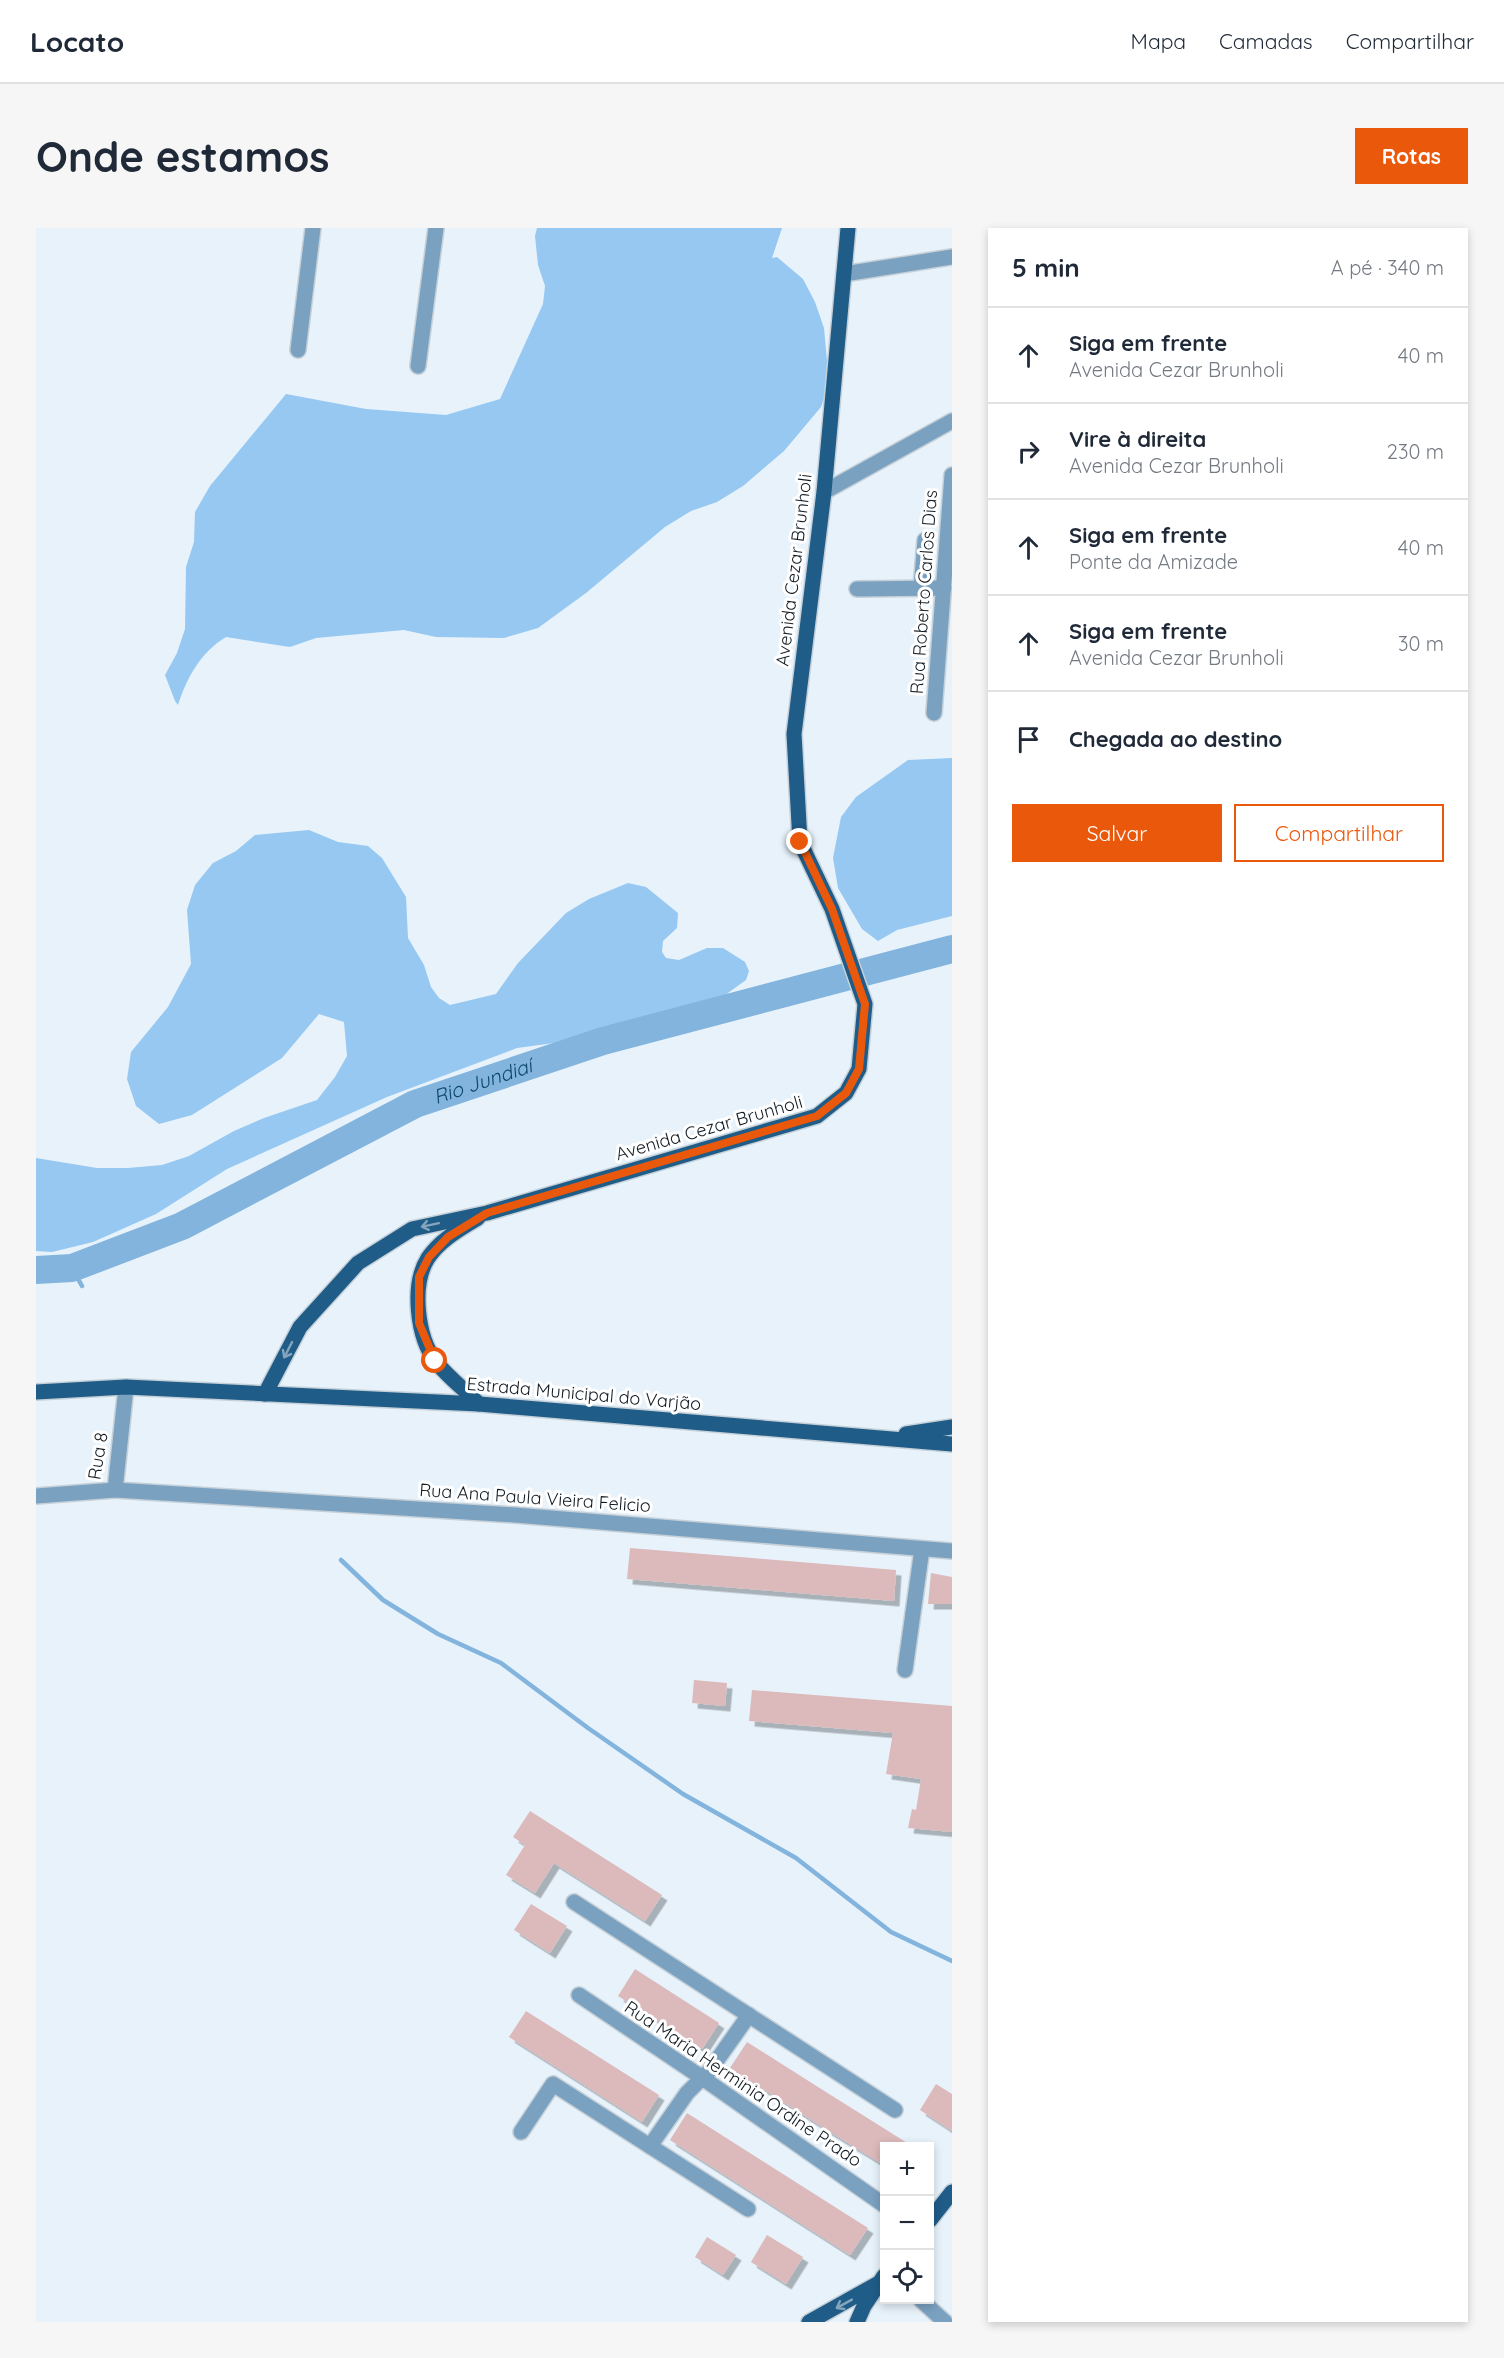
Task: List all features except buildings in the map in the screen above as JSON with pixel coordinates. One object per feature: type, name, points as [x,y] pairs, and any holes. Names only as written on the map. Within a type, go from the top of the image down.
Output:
[{"type":"main road","name":"Avenida Cezar Brunholi","points":[[265,1394],[300,1327],[358,1263],[412,1228],[487,1213],[817,1116],[846,1093],[859,1069],[865,1004],[832,909],[800,842],[794,734],[824,492],[848,228]]},
{"type":"main road","name":"Avenida Cezar Brunholi","points":[[479,1404],[435,1361],[419,1323],[419,1277],[429,1257],[448,1237],[487,1213]]},
{"type":"main road","name":"Estrada Municipal do Varjão","points":[[36,1392],[126,1388],[479,1404],[876,1438]]},
{"type":"main road","points":[[876,1438],[952,1427]]},
{"type":"main road","points":[[876,1438],[952,1444]]},
{"type":"main road","points":[[934,2215],[952,2192]]},
{"type":"main road","points":[[809,2322],[880,2281]]},
{"type":"main road","points":[[858,2322],[880,2282]]},
{"type":"street","points":[[298,350],[313,228]]},
{"type":"street","points":[[418,366],[436,228]]},
{"type":"street","points":[[844,274],[952,257]]},
{"type":"street","points":[[824,492],[952,421]]},
{"type":"street","name":"Rua Roberto Carlos Dias","points":[[934,713],[952,475]]},
{"type":"street","points":[[921,588],[925,540]]},
{"type":"street","points":[[857,588],[944,588]]},
{"type":"street","name":"Rua 8","points":[[36,1496],[115,1490],[126,1388]]},
{"type":"street","name":"Rua Ana Paula Vieira Felicio","points":[[115,1490],[515,1515],[952,1551]]},
{"type":"street","points":[[905,1670],[922,1549]]},
{"type":"street","points":[[574,1902],[896,2110]]},
{"type":"street","name":"Rua Maria Herminia Ordine Prado","points":[[579,1995],[880,2202]]},
{"type":"street","points":[[650,2146],[687,2093],[704,2079],[749,2015]]},
{"type":"street","points":[[521,2132],[554,2084],[748,2209]]},
{"type":"street","points":[[925,2304],[945,2322]]},
{"type":"shaded area","points":[[537,228],[782,228],[772,258],[777,257],[803,279],[815,302],[824,328],[829,383],[821,407],[784,451],[743,486],[717,502],[691,511],[665,527],[586,593],[538,628],[504,638],[436,637],[404,630],[316,638],[290,647],[226,637],[209,650],[196,666],[178,705],[165,675],[177,653],[185,629],[186,567],[194,542],[195,512],[210,486],[286,394],[366,409],[446,415],[500,399],[543,304],[545,286],[538,265],[535,236]]},
{"type":"shaded area","points":[[952,758],[952,916],[897,930],[878,941],[862,929],[838,888],[833,858],[841,817],[856,797],[908,760]]},
{"type":"shaded area","points":[[309,830],[338,842],[368,846],[382,858],[406,897],[408,938],[424,965],[431,987],[439,998],[450,1005],[496,994],[518,963],[566,913],[589,899],[628,883],[646,887],[678,913],[677,928],[663,941],[662,952],[666,958],[679,960],[707,948],[723,948],[745,962],[749,971],[746,980],[721,998],[651,1030],[517,1048],[387,1097],[227,1169],[156,1214],[93,1242],[52,1252],[36,1251],[36,1158],[97,1168],[162,1165],[189,1156],[234,1131],[264,1118],[317,1100],[335,1077],[347,1056],[344,1022],[319,1014],[282,1058],[192,1115],[159,1124],[136,1106],[127,1079],[131,1052],[168,1007],[191,964],[187,910],[195,885],[213,863],[236,851],[255,835]]},
{"type":"waterway","name":"Rio Jundiaí","points":[[36,1270],[72,1268],[182,1226],[415,1104],[603,1041],[952,949]]},
{"type":"waterway","points":[[72,1268],[82,1286]]},
{"type":"waterway","points":[[341,1560],[383,1600],[438,1634],[501,1663],[588,1728],[683,1794],[796,1858],[891,1932],[952,1961]]},
{"type":"route","points":[[435,1361],[419,1323],[419,1277],[429,1257],[448,1237],[487,1213],[817,1116],[846,1093],[859,1069],[865,1004],[832,909],[800,842]]}]
